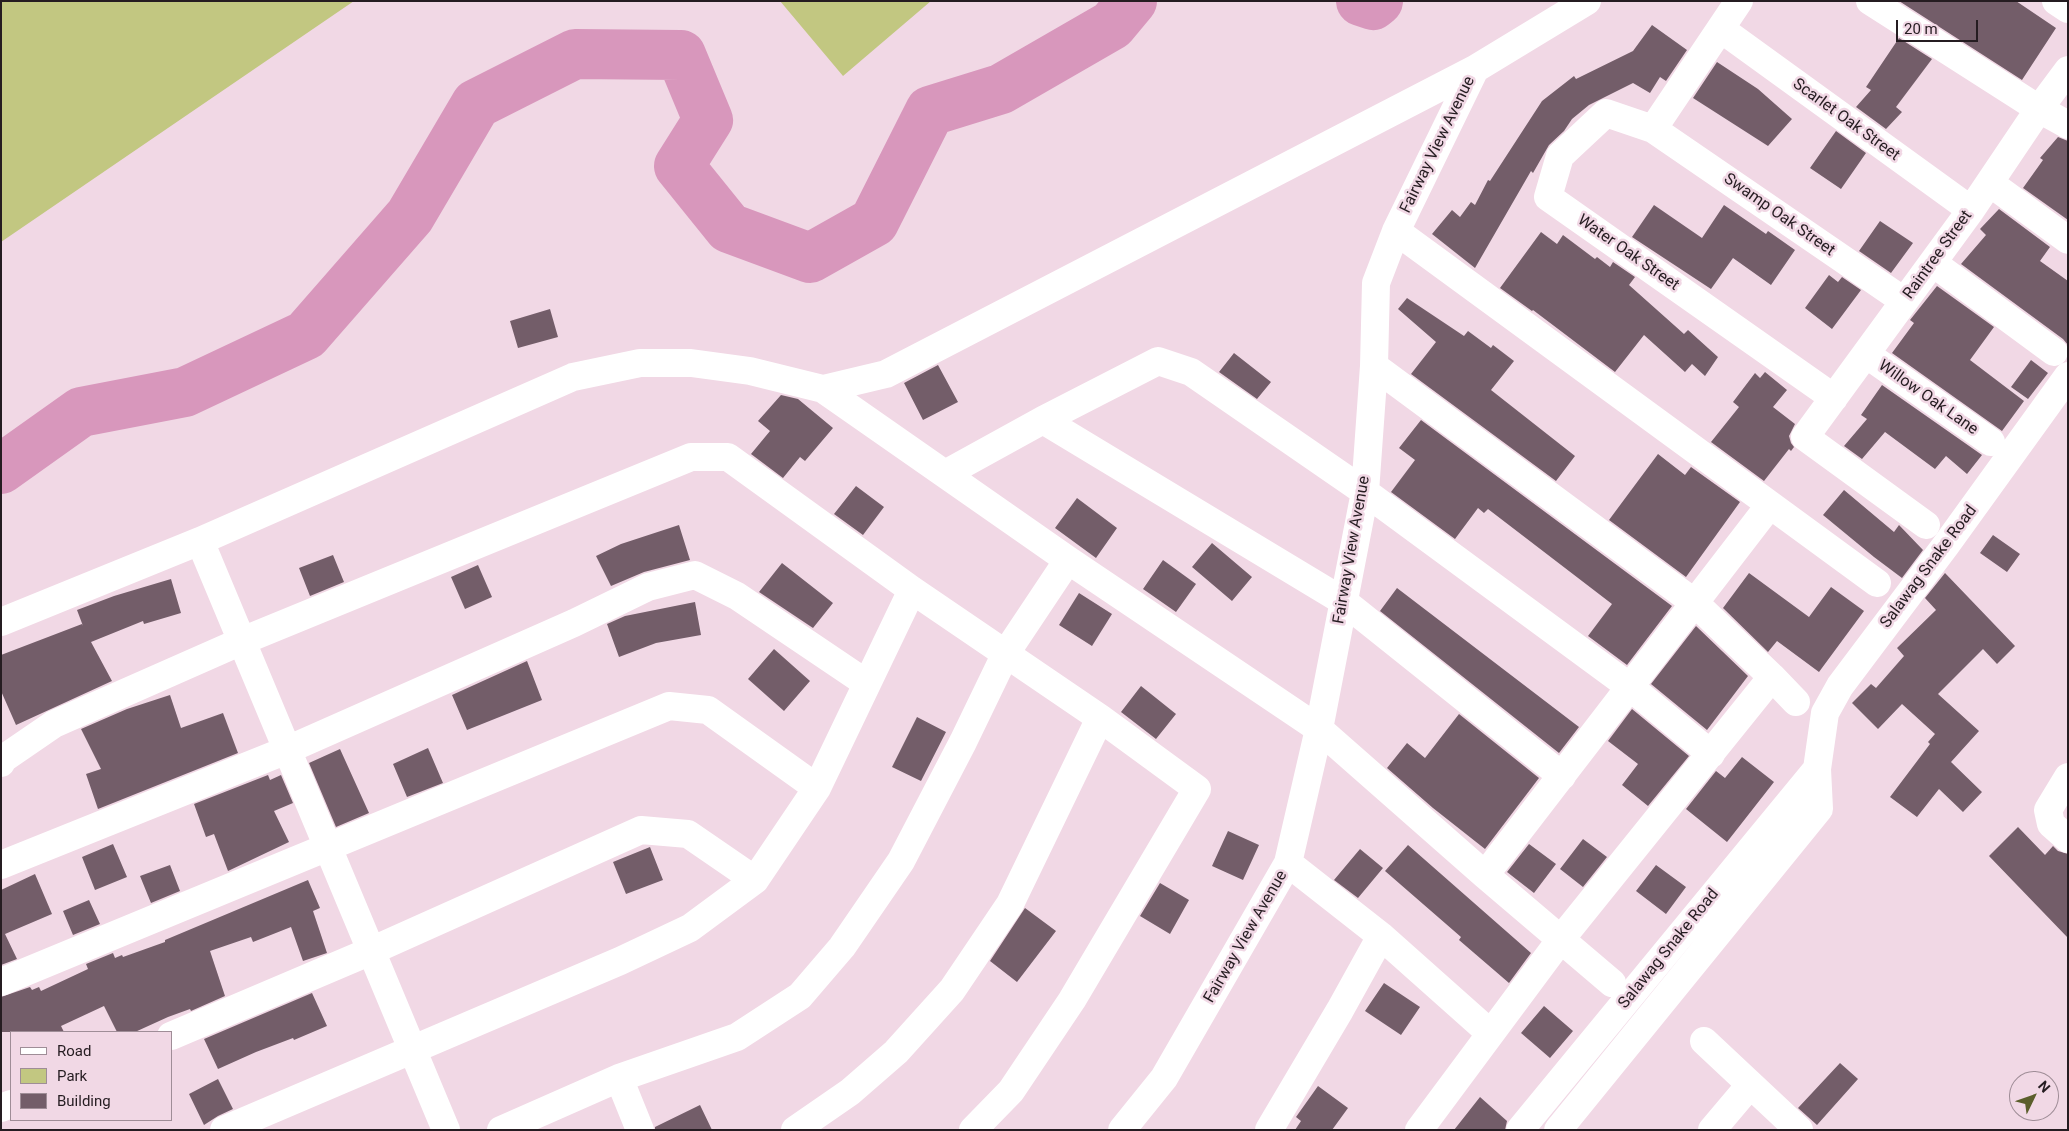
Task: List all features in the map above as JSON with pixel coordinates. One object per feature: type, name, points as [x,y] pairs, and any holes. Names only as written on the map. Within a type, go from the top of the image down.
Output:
[{"type":"street","name":"Fairway View Avenue","points":[[1122,1130],[1164,1078],[1288,862],[1319,729],[1365,492],[1374,366],[1376,283],[1396,231],[1475,69],[1587,1]]},
{"type":"street","points":[[1653,129],[1739,1]]},
{"type":"street","points":[[1870,1],[2068,125]]},
{"type":"street","points":[[2056,1],[2068,9]]},
{"type":"street","name":"Scarlet Oak Street","points":[[1721,29],[1971,210]]},
{"type":"street","points":[[823,389],[886,374],[1475,69]]},
{"type":"street","name":"Raintree Street","points":[[1926,525],[1805,437],[1971,210],[2039,108],[2068,70]]},
{"type":"street","name":"Water Oak Street","points":[[1653,129],[1606,113],[1560,156],[1548,197],[1834,398]]},
{"type":"street","name":"Swamp Oak Street","points":[[1653,129],[1904,302]]},
{"type":"street","points":[[1990,183],[2068,240]]},
{"type":"street","points":[[1396,231],[1769,506],[1877,583]]},
{"type":"street","points":[[1933,263],[2054,352]]},
{"type":"street","name":"Willow Oak Lane","points":[[1866,354],[1991,442]]},
{"type":"street","points":[[945,474],[1042,420],[1158,361],[1191,372],[1365,492],[1630,687],[1712,754]]},
{"type":"street","points":[[1,622],[200,541],[573,377],[640,363],[691,363],[750,371],[823,389],[1068,560],[1319,729],[1485,875],[1612,983]]},
{"type":"street","points":[[1374,366],[1695,603],[1796,702]]},
{"type":"street","name":"Salawag Snake Road","points":[[1558,1130],[1819,809],[1817,769],[1825,713],[1840,686],[2068,376]]},
{"type":"street","points":[[1042,420],[1343,601],[1562,776]]},
{"type":"street","points":[[1,762],[54,724],[242,641],[691,457],[728,457],[912,590],[1100,718],[1197,788],[1072,1000],[1011,1091],[973,1130]]},
{"type":"street","points":[[1485,875],[1769,506]]},
{"type":"street","points":[[200,541],[446,1130]]},
{"type":"street","points":[[501,1130],[619,1078],[737,1037],[800,996],[842,947],[901,861],[963,742],[1006,653],[1068,560]]},
{"type":"street","points":[[1,865],[287,750],[574,623],[648,587],[695,574],[737,596],[866,683]]},
{"type":"street","points":[[224,1130],[412,1048],[620,961],[690,928],[755,880],[817,788],[912,590]]},
{"type":"street","points":[[1419,1130],[1561,939],[1712,754],[1772,677]]},
{"type":"street","points":[[1,982],[670,706],[708,710],[817,788]]},
{"type":"street","points":[[795,1130],[850,1092],[896,1052],[952,990],[1010,904],[1100,718]]},
{"type":"street","name":"Salawag Snake Road","points":[[1520,1130],[1817,769]]},
{"type":"street","points":[[2068,777],[2048,810],[2052,824],[2068,838]]},
{"type":"street","points":[[172,1036],[371,951],[642,830],[688,834],[755,880]]},
{"type":"street","points":[[1288,862],[1381,936],[1490,1033]]},
{"type":"street","points":[[1269,1130],[1381,936]]},
{"type":"street","points":[[1704,1042],[1799,1130]]},
{"type":"street","points":[[619,1078],[640,1130]]},
{"type":"street","points":[[1712,1130],[1750,1085]]},
{"type":"green space","points":[[1,1],[354,1],[1,242]]},
{"type":"green space","points":[[780,1],[931,1],[843,76]]},
{"type":"building","points":[[1899,1],[2016,1],[2056,28],[2022,80]]},
{"type":"building","points":[[1652,25],[1687,50],[1666,81],[1660,77],[1650,93],[1633,83],[1589,105],[1572,119],[1564,131],[1549,145],[1533,173],[1531,171],[1475,268],[1432,234],[1452,210],[1460,217],[1471,202],[1475,205],[1488,180],[1490,181],[1542,101],[1574,76],[1576,79],[1633,51]]},
{"type":"building","points":[[1899,38],[1932,59],[1896,107],[1902,112],[1886,129],[1856,107],[1871,90],[1866,87]]},
{"type":"building","points":[[1717,62],[1758,89],[1792,119],[1768,146],[1693,98]]},
{"type":"building","points":[[1836,131],[1866,153],[1841,189],[1810,168]]},
{"type":"building","points":[[2058,137],[2068,141],[2068,220],[2023,188],[2043,160],[2040,158]]},
{"type":"building","points":[[1654,205],[1702,238],[1724,205],[1766,234],[1768,231],[1795,250],[1771,285],[1733,258],[1711,289],[1632,237]]},
{"type":"building","points":[[1999,209],[2050,247],[2040,261],[2068,281],[2068,345],[2063,339],[1961,264],[1986,235],[1980,229]]},
{"type":"building","points":[[1880,221],[1913,243],[1891,273],[1859,251]]},
{"type":"building","points":[[1541,232],[1557,244],[1563,235],[1595,259],[1597,257],[1610,267],[1613,262],[1635,277],[1629,285],[1684,334],[1688,330],[1718,357],[1705,376],[1692,364],[1685,372],[1644,335],[1615,372],[1533,310],[1500,288]]},
{"type":"building","points":[[1829,275],[1838,282],[1842,277],[1861,290],[1832,329],[1805,308]]},
{"type":"building","points":[[1937,286],[1994,327],[1970,360],[2024,401],[2002,431],[1892,353],[1914,323],[1910,320]]},
{"type":"building","points":[[1407,298],[1464,336],[1468,331],[1491,348],[1493,345],[1514,361],[1491,390],[1575,456],[1556,481],[1411,374],[1436,342],[1398,309]]},
{"type":"building","points":[[550,309],[558,337],[518,348],[510,321]]},
{"type":"building","points":[[1234,353],[1271,382],[1257,399],[1219,372]]},
{"type":"building","points":[[2031,360],[2048,373],[2028,399],[2011,387]]},
{"type":"building","points":[[938,365],[958,402],[923,420],[904,383]]},
{"type":"building","points":[[1765,372],[1787,390],[1773,407],[1795,424],[1789,436],[1794,447],[1791,451],[1789,449],[1764,481],[1711,442],[1739,407],[1733,402],[1755,373],[1760,378]]},
{"type":"building","points":[[1882,385],[1982,455],[1967,474],[1946,456],[1935,469],[1885,432],[1862,459],[1844,446],[1867,419],[1861,415]]},
{"type":"building","points":[[781,395],[798,399],[833,428],[805,461],[800,457],[783,478],[751,454],[770,431],[758,421]]},
{"type":"building","points":[[1421,420],[1672,606],[1627,665],[1588,636],[1612,604],[1488,509],[1484,513],[1478,508],[1455,539],[1391,492],[1415,460],[1399,448]]},
{"type":"building","points":[[1658,454],[1685,475],[1691,467],[1740,502],[1686,577],[1609,520]]},
{"type":"building","points":[[856,486],[884,507],[863,535],[834,514]]},
{"type":"building","points":[[1844,490],[1894,532],[1899,525],[1923,550],[1902,578],[1823,515]]},
{"type":"building","points":[[1077,498],[1117,528],[1096,558],[1055,528]]},
{"type":"building","points":[[679,525],[690,560],[644,572],[611,586],[596,556],[621,544]]},
{"type":"building","points":[[1993,535],[2020,554],[2007,572],[1980,553]]},
{"type":"building","points":[[1212,543],[1252,577],[1232,601],[1192,567]]},
{"type":"building","points":[[333,555],[344,582],[310,596],[299,568]]},
{"type":"building","points":[[1163,560],[1196,584],[1176,612],[1143,589]]},
{"type":"building","points":[[782,563],[833,603],[813,628],[759,592]]},
{"type":"building","points":[[478,565],[492,597],[465,609],[451,577]]},
{"type":"building","points":[[1749,573],[1809,617],[1831,587],[1864,611],[1819,672],[1777,641],[1768,652],[1723,608]]},
{"type":"building","points":[[1945,573],[2015,646],[1997,664],[1983,649],[1938,694],[1979,731],[1951,762],[1982,792],[1963,812],[1939,789],[1917,817],[1890,797],[1930,744],[1928,742],[1935,734],[1902,704],[1878,729],[1852,703],[1871,684],[1876,688],[1904,656],[1897,648],[1936,610],[1925,598]]},
{"type":"building","points":[[171,579],[181,613],[144,624],[143,621],[91,642],[112,681],[16,725],[1,691],[1,655],[82,624],[83,626],[77,610],[114,596]]},
{"type":"building","points":[[1397,588],[1579,727],[1559,753],[1380,611]]},
{"type":"building","points":[[1079,593],[1112,614],[1092,646],[1059,625]]},
{"type":"building","points":[[695,602],[701,635],[656,643],[619,657],[607,624],[625,616]]},
{"type":"building","points":[[1696,626],[1748,676],[1707,730],[1651,684]]},
{"type":"building","points":[[774,649],[810,681],[784,711],[748,679]]},
{"type":"building","points":[[527,661],[542,700],[467,730],[452,695]]},
{"type":"building","points":[[1141,686],[1176,714],[1156,739],[1121,712]]},
{"type":"building","points":[[170,695],[181,728],[223,713],[238,753],[98,809],[86,774],[101,769],[81,729],[127,709]]},
{"type":"building","points":[[1632,709],[1689,756],[1648,806],[1622,785],[1638,764],[1608,741]]},
{"type":"building","points":[[1459,714],[1539,778],[1485,849],[1433,808],[1387,768],[1407,743],[1425,758]]},
{"type":"building","points":[[917,717],[946,732],[921,781],[892,767]]},
{"type":"building","points":[[428,748],[443,783],[407,797],[393,764]]},
{"type":"building","points":[[340,749],[369,813],[336,827],[309,763]]},
{"type":"building","points":[[1742,757],[1774,782],[1727,842],[1686,809],[1716,771],[1725,778]]},
{"type":"building","points":[[268,775],[270,780],[281,775],[293,803],[274,811],[289,842],[228,871],[214,834],[206,837],[194,804]]},
{"type":"building","points":[[2018,827],[2045,855],[2053,846],[2058,851],[2068,854],[2068,938],[1989,856]]},
{"type":"building","points":[[1228,831],[1259,845],[1243,880],[1212,866]]},
{"type":"building","points":[[1583,839],[1607,857],[1583,887],[1560,869]]},
{"type":"building","points":[[113,844],[127,877],[95,890],[82,857]]},
{"type":"building","points":[[1529,844],[1556,864],[1534,893],[1507,872]]},
{"type":"building","points":[[1408,845],[1531,953],[1509,983],[1459,940],[1461,937],[1385,871]]},
{"type":"building","points":[[650,847],[663,880],[626,894],[613,862]]},
{"type":"building","points":[[1360,849],[1383,868],[1358,898],[1334,880]]},
{"type":"building","points":[[170,865],[180,891],[151,903],[140,876]]},
{"type":"building","points":[[1656,865],[1686,887],[1666,914],[1636,891]]},
{"type":"building","points":[[35,874],[52,914],[5,934],[17,959],[1,965],[1,890]]},
{"type":"building","points":[[308,880],[320,908],[313,911],[327,953],[303,961],[291,927],[253,942],[251,937],[210,951],[225,996],[191,1011],[190,1009],[168,1017],[137,1031],[116,1031],[104,1006],[61,1026],[64,1031],[1,1032],[1,997],[30,987],[32,990],[39,987],[41,991],[88,969],[86,964],[113,953],[115,958],[122,955],[123,957],[165,942],[165,940]]},
{"type":"building","points":[[1160,883],[1189,900],[1170,934],[1140,916]]},
{"type":"building","points":[[89,900],[100,924],[73,935],[63,911]]},
{"type":"building","points":[[1025,908],[1056,931],[1017,982],[990,961]]},
{"type":"building","points":[[1384,983],[1420,1007],[1401,1035],[1365,1011]]},
{"type":"building","points":[[312,993],[327,1026],[294,1040],[293,1038],[256,1052],[218,1069],[204,1039]]},
{"type":"building","points":[[1544,1006],[1573,1031],[1550,1058],[1521,1033]]},
{"type":"building","points":[[1840,1063],[1858,1079],[1817,1125],[1798,1108]]},
{"type":"building","points":[[218,1079],[233,1109],[204,1125],[189,1094]]},
{"type":"building","points":[[1318,1086],[1348,1108],[1332,1130],[1295,1130],[1301,1121],[1296,1117]]},
{"type":"building","points":[[1480,1097],[1507,1121],[1505,1130],[1454,1130]]},
{"type":"building","points":[[700,1105],[712,1130],[655,1130],[655,1127]]},
{"type":"waterway","points":[[1,469],[81,412],[185,392],[306,335],[410,216],[476,104],[575,54],[681,55],[708,120],[679,166],[729,228],[810,258],[874,222],[930,111],[1001,89],[1112,25],[1132,1]]},
{"type":"waterway","points":[[1361,1],[1373,5],[1378,1]]}]
